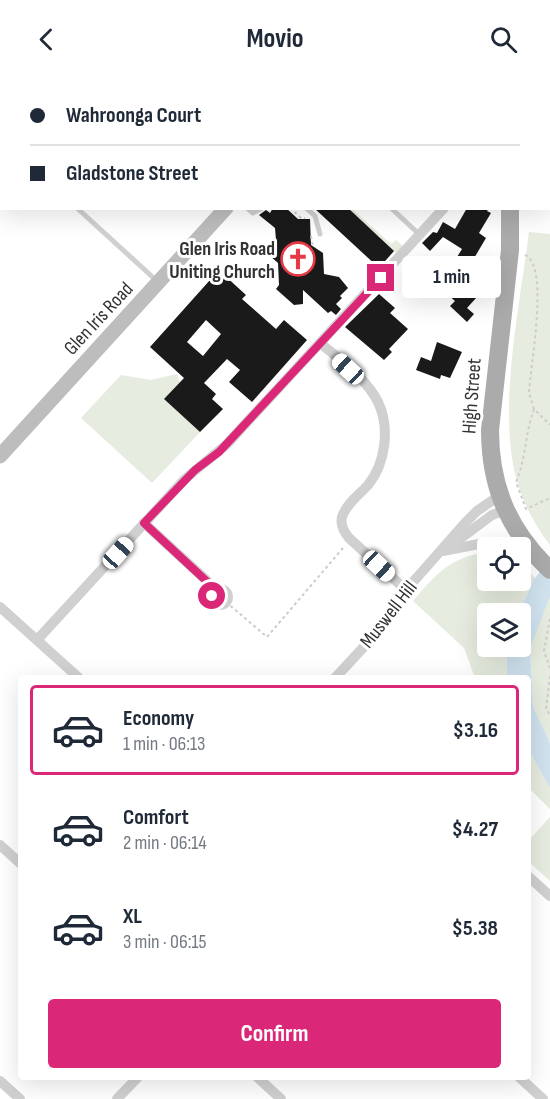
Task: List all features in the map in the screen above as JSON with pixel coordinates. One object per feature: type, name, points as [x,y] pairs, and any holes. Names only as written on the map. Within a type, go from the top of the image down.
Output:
[{"type":"main road","name":"Glen Iris Road","points":[[0,456],[224,210]]},
{"type":"main road","name":"High Street","points":[[510,210],[510,250],[490,430],[491,460],[502,503],[533,557]]},
{"type":"street","points":[[38,640],[190,474],[219,452],[442,210]]},
{"type":"street","points":[[320,343],[369,388],[379,404],[384,424],[379,464],[369,484],[344,513],[343,529],[349,538],[406,590]]},
{"type":"street","name":"Muswell Hill","points":[[338,675],[373,637],[406,590],[443,551],[492,515],[502,503]]},
{"type":"street","points":[[144,523],[216,590],[213,594],[213,602],[221,605],[226,602]]},
{"type":"street","points":[[443,551],[489,542],[533,557]]},
{"type":"street","points":[[0,607],[76,675]]},
{"type":"street","points":[[0,845],[18,861]]},
{"type":"street","points":[[531,879],[550,896]]},
{"type":"street","points":[[117,1099],[135,1080]]},
{"type":"street","points":[[260,1080],[281,1099]]},
{"type":"street","points":[[522,1080],[543,1099]]},
{"type":"street","points":[[0,1081],[20,1099]]},
{"type":"lane","points":[[79,210],[159,282]]},
{"type":"lane","points":[[308,210],[315,216],[320,234]]},
{"type":"lane","points":[[393,210],[420,235]]},
{"type":"path","points":[[292,210],[301,218],[310,218]]},
{"type":"path","points":[[311,227],[314,247],[320,241]]},
{"type":"path","points":[[525,255],[530,257],[537,268],[539,286],[529,393],[534,409],[550,424]]},
{"type":"path","points":[[534,409],[528,424],[521,470],[516,482],[526,509],[550,498]]},
{"type":"path","points":[[226,602],[267,637],[343,548]]},
{"type":"path","points":[[550,619],[544,651],[550,668]]},
{"type":"path","points":[[550,676],[546,709],[550,715]]},
{"type":"shaded area","points":[[349,210],[353,210],[391,244],[396,240],[403,246],[396,253]]},
{"type":"shaded area","points":[[529,232],[550,234],[550,545],[541,533],[521,493],[513,465],[510,433],[511,364]]},
{"type":"shaded area","points":[[177,374],[180,383],[164,399],[200,432],[152,483],[81,418],[121,375],[151,380]]},
{"type":"shaded area","points":[[477,554],[477,591],[529,591],[523,603],[477,603],[477,657],[507,657],[507,675],[474,675],[464,648],[413,601],[445,568],[463,558]]},
{"type":"shaded area","points":[[531,574],[535,578],[531,586]]},
{"type":"shaded area","points":[[550,594],[550,743],[533,706],[531,642]]},
{"type":"shaded area","points":[[531,754],[550,788],[550,809],[531,790]]},
{"type":"shaded area","points":[[550,817],[550,881],[531,864],[531,838]]},
{"type":"water","points":[[535,578],[550,592],[531,642],[531,603],[523,603],[529,591],[531,591]]},
{"type":"water","points":[[507,657],[531,657],[533,706],[550,743],[550,788],[531,754],[531,675],[507,675]]},
{"type":"building","name":"Glen Iris Road Uniting Church","points":[[266,210],[270,213],[272,210],[288,210],[298,219],[310,219],[311,245],[323,253],[324,274],[339,277],[348,288],[336,304],[341,309],[336,315],[331,311],[328,313],[303,290],[303,304],[294,305],[276,289],[279,285],[278,263],[269,255],[269,248],[276,240],[275,228],[259,215]]},
{"type":"building","points":[[316,210],[350,210],[394,251],[379,268]]},
{"type":"building","points":[[466,210],[488,210],[491,213],[479,233],[486,238],[473,260],[482,266],[467,288],[477,297],[467,308],[474,314],[467,322],[450,306],[455,301],[436,284],[429,291],[422,284],[442,267],[447,273],[462,249],[443,237],[430,251],[422,243],[433,232],[437,233],[443,222],[455,229]]},
{"type":"building","points":[[222,273],[246,295],[242,299],[276,329],[284,320],[307,340],[252,402],[229,382],[240,370],[227,359],[204,383],[216,394],[212,399],[223,409],[200,432],[164,399],[184,378],[150,347],[210,280],[213,283]],"holes":[[[206,320],[221,334],[203,356],[187,342]]]},
{"type":"building","points":[[379,294],[395,308],[390,313],[408,329],[389,349],[392,352],[384,360],[345,327]]},
{"type":"building","points":[[437,342],[462,352],[450,378],[441,375],[440,379],[416,370],[421,357],[431,361]]},
{"type":"waterway","points":[[531,616],[543,585],[550,576]]},
{"type":"place","name":"Glen Iris Road Uniting Church","points":[[298,259]]},
{"type":"route","points":[[212,596],[216,590],[144,523],[195,470],[219,452],[381,278]]}]
